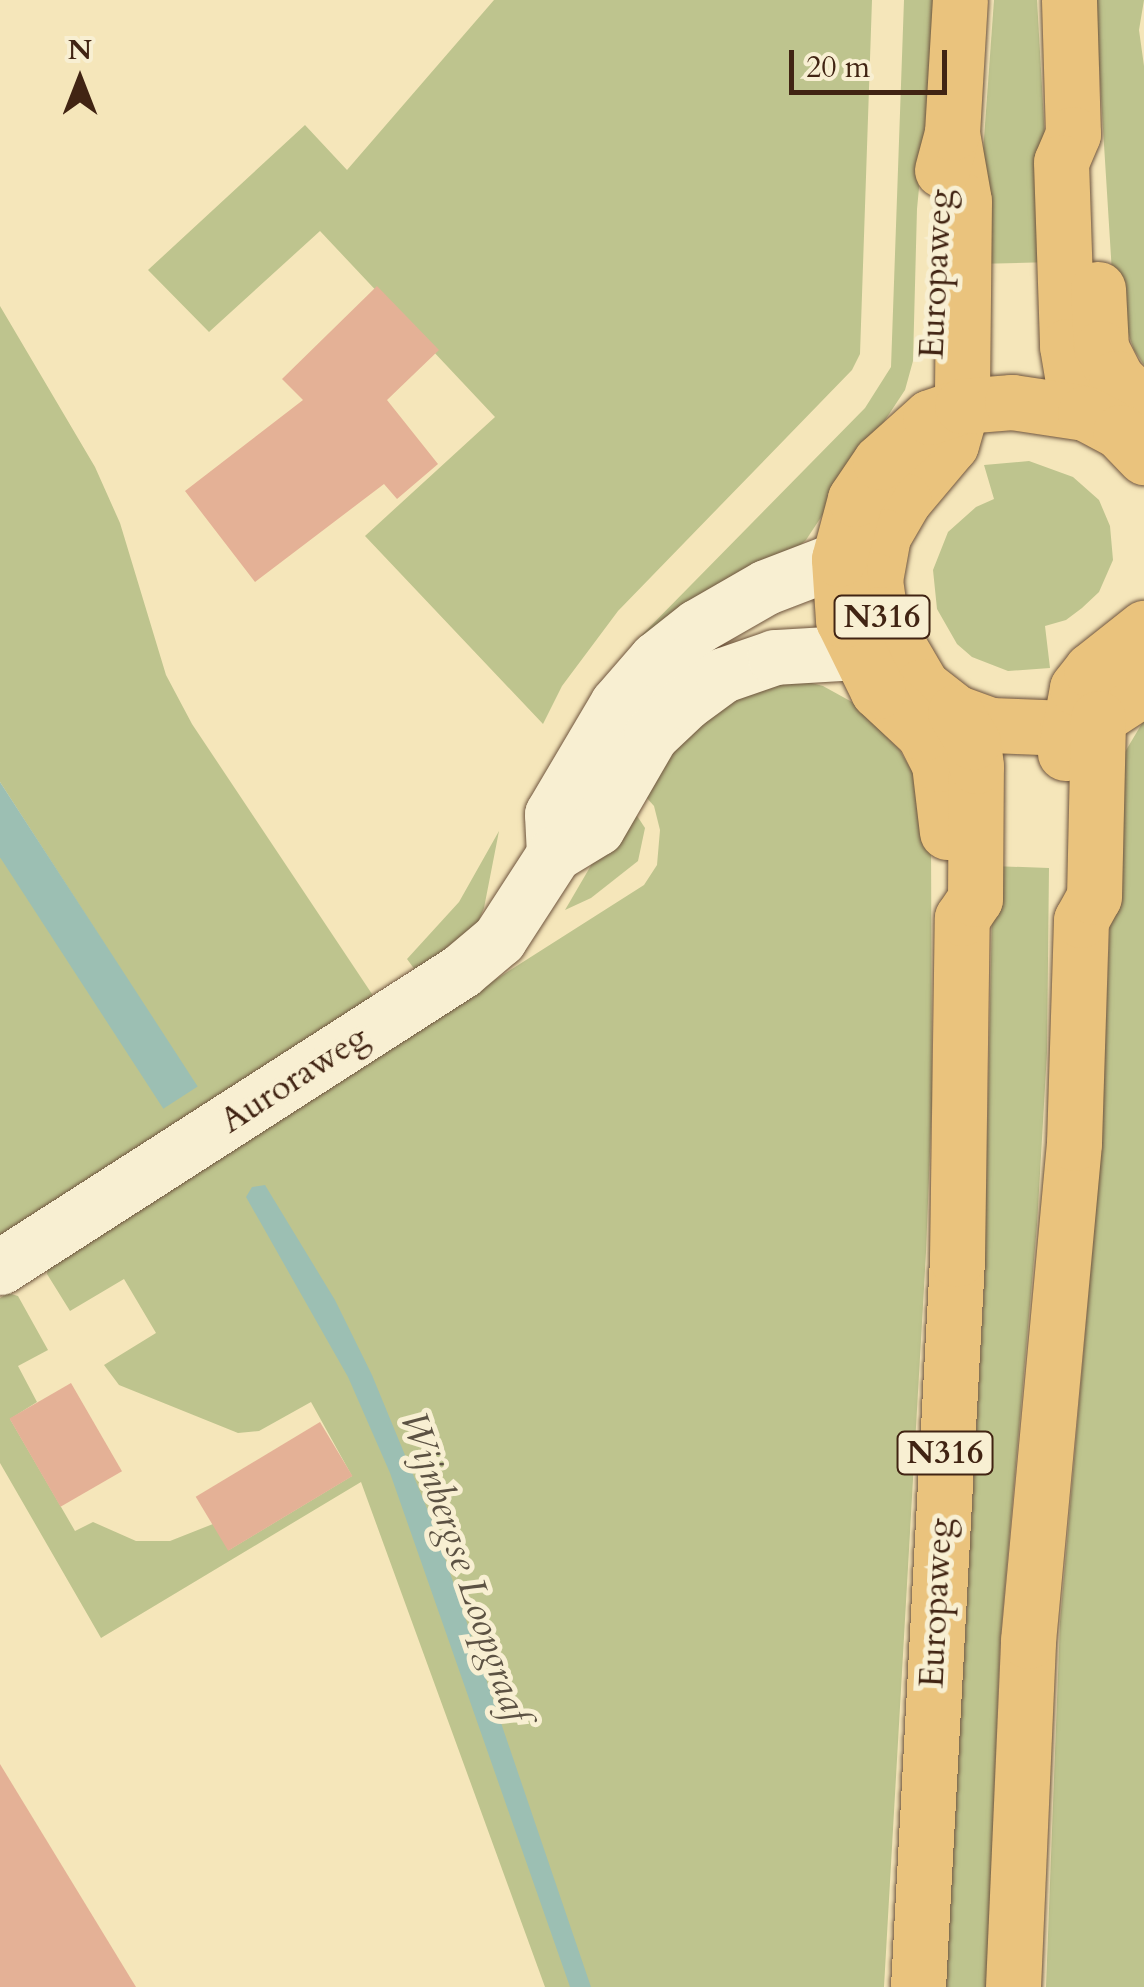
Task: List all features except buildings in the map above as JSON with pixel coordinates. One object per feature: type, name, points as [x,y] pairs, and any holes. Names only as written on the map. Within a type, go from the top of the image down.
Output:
[{"type":"main road","name":"Europaweg","points":[[946,411],[936,195],[952,132],[960,0]]},
{"type":"main road","points":[[1070,0],[1073,134],[1062,162],[1067,346],[1078,412]]},
{"type":"main road","points":[[1073,134],[1090,161],[1101,348],[1116,378],[1144,406]]},
{"type":"main road","points":[[946,411],[1012,402],[1078,412],[1120,432],[1144,457]]},
{"type":"main road","name":"N316","points":[[880,652],[844,620],[838,559],[855,498],[880,462],[946,411]]},
{"type":"main road","name":"N316","points":[[946,411],[950,444],[904,500],[883,536],[875,580],[880,614],[878,691],[939,722],[1082,723]]},
{"type":"main road","name":"N316","points":[[1014,1987],[1028,1641],[1074,1143],[1081,920],[1062,899],[1082,723],[1071,704],[1084,679],[1144,628]]},
{"type":"main road","points":[[1082,723],[1144,688]]},
{"type":"main road","name":"Europaweg","points":[[918,1987],[957,1259],[962,918],[975,899],[973,742],[939,722]]},
{"type":"street","name":"Auroraweg","points":[[554,854],[552,814],[617,704],[656,659],[698,626],[766,586],[838,559]]},
{"type":"street","name":"Auroraweg","points":[[0,1267],[461,971],[499,938],[554,854],[598,828],[651,736],[723,674],[775,657],[880,652]]},
{"type":"green space","points":[[494,0],[872,0],[860,354],[852,370],[618,611],[562,686],[543,724],[365,536],[495,417],[320,231],[209,332],[148,270],[305,125],[347,170]]},
{"type":"green space","points":[[904,0],[937,0],[917,209],[913,361],[905,390],[806,540],[789,555],[632,645],[865,408],[891,367]]},
{"type":"green space","points":[[994,0],[1037,0],[1052,262],[975,264]]},
{"type":"green space","points":[[1095,0],[1144,0],[1139,30],[1144,66],[1144,365],[1134,350],[1113,289]]},
{"type":"green space","points":[[0,306],[95,467],[120,523],[166,675],[192,724],[372,994],[367,1008],[0,1241],[0,823],[177,1098],[196,1086],[0,782]]},
{"type":"green space","points":[[1029,461],[1073,477],[1099,500],[1110,526],[1113,560],[1099,592],[1066,620],[1045,626],[1050,668],[1008,671],[972,657],[957,644],[937,609],[933,570],[948,532],[976,507],[994,499],[984,465]]},
{"type":"green space","points":[[804,681],[823,686],[852,702],[899,749],[920,785],[931,838],[932,1101],[926,1252],[884,1987],[545,1987],[361,1482],[101,1638],[0,1463],[0,1298],[8,1293],[18,1296],[48,1350],[18,1366],[37,1402],[10,1419],[75,1531],[93,1522],[136,1541],[170,1541],[213,1524],[229,1550],[352,1476],[311,1402],[259,1431],[238,1433],[119,1385],[104,1365],[156,1333],[124,1279],[70,1311],[47,1274],[49,1263],[644,885],[657,865],[660,830],[654,806],[637,787],[666,747],[758,683]]},
{"type":"green space","points":[[1144,720],[1144,1987],[1046,1987],[1060,1622],[1101,1150],[1114,811],[1122,757]]},
{"type":"green space","points":[[628,802],[645,828],[638,861],[591,898],[565,910]]},
{"type":"green space","points":[[499,831],[484,908],[474,932],[418,974],[407,959],[459,902]]},
{"type":"green space","points":[[993,866],[1049,868],[1047,1052],[1037,1225],[1000,1645],[987,1987],[946,1987],[984,1288]]},
{"type":"water","points":[[0,782],[198,1086],[163,1109],[0,857]]},
{"type":"water","points":[[265,1185],[335,1300],[372,1375],[433,1523],[591,1987],[570,1987],[390,1473],[348,1377],[246,1197],[252,1187]]},
{"type":"water label","name":"Wijnbergse Loopgraaf","points":[[464,1567]]}]
